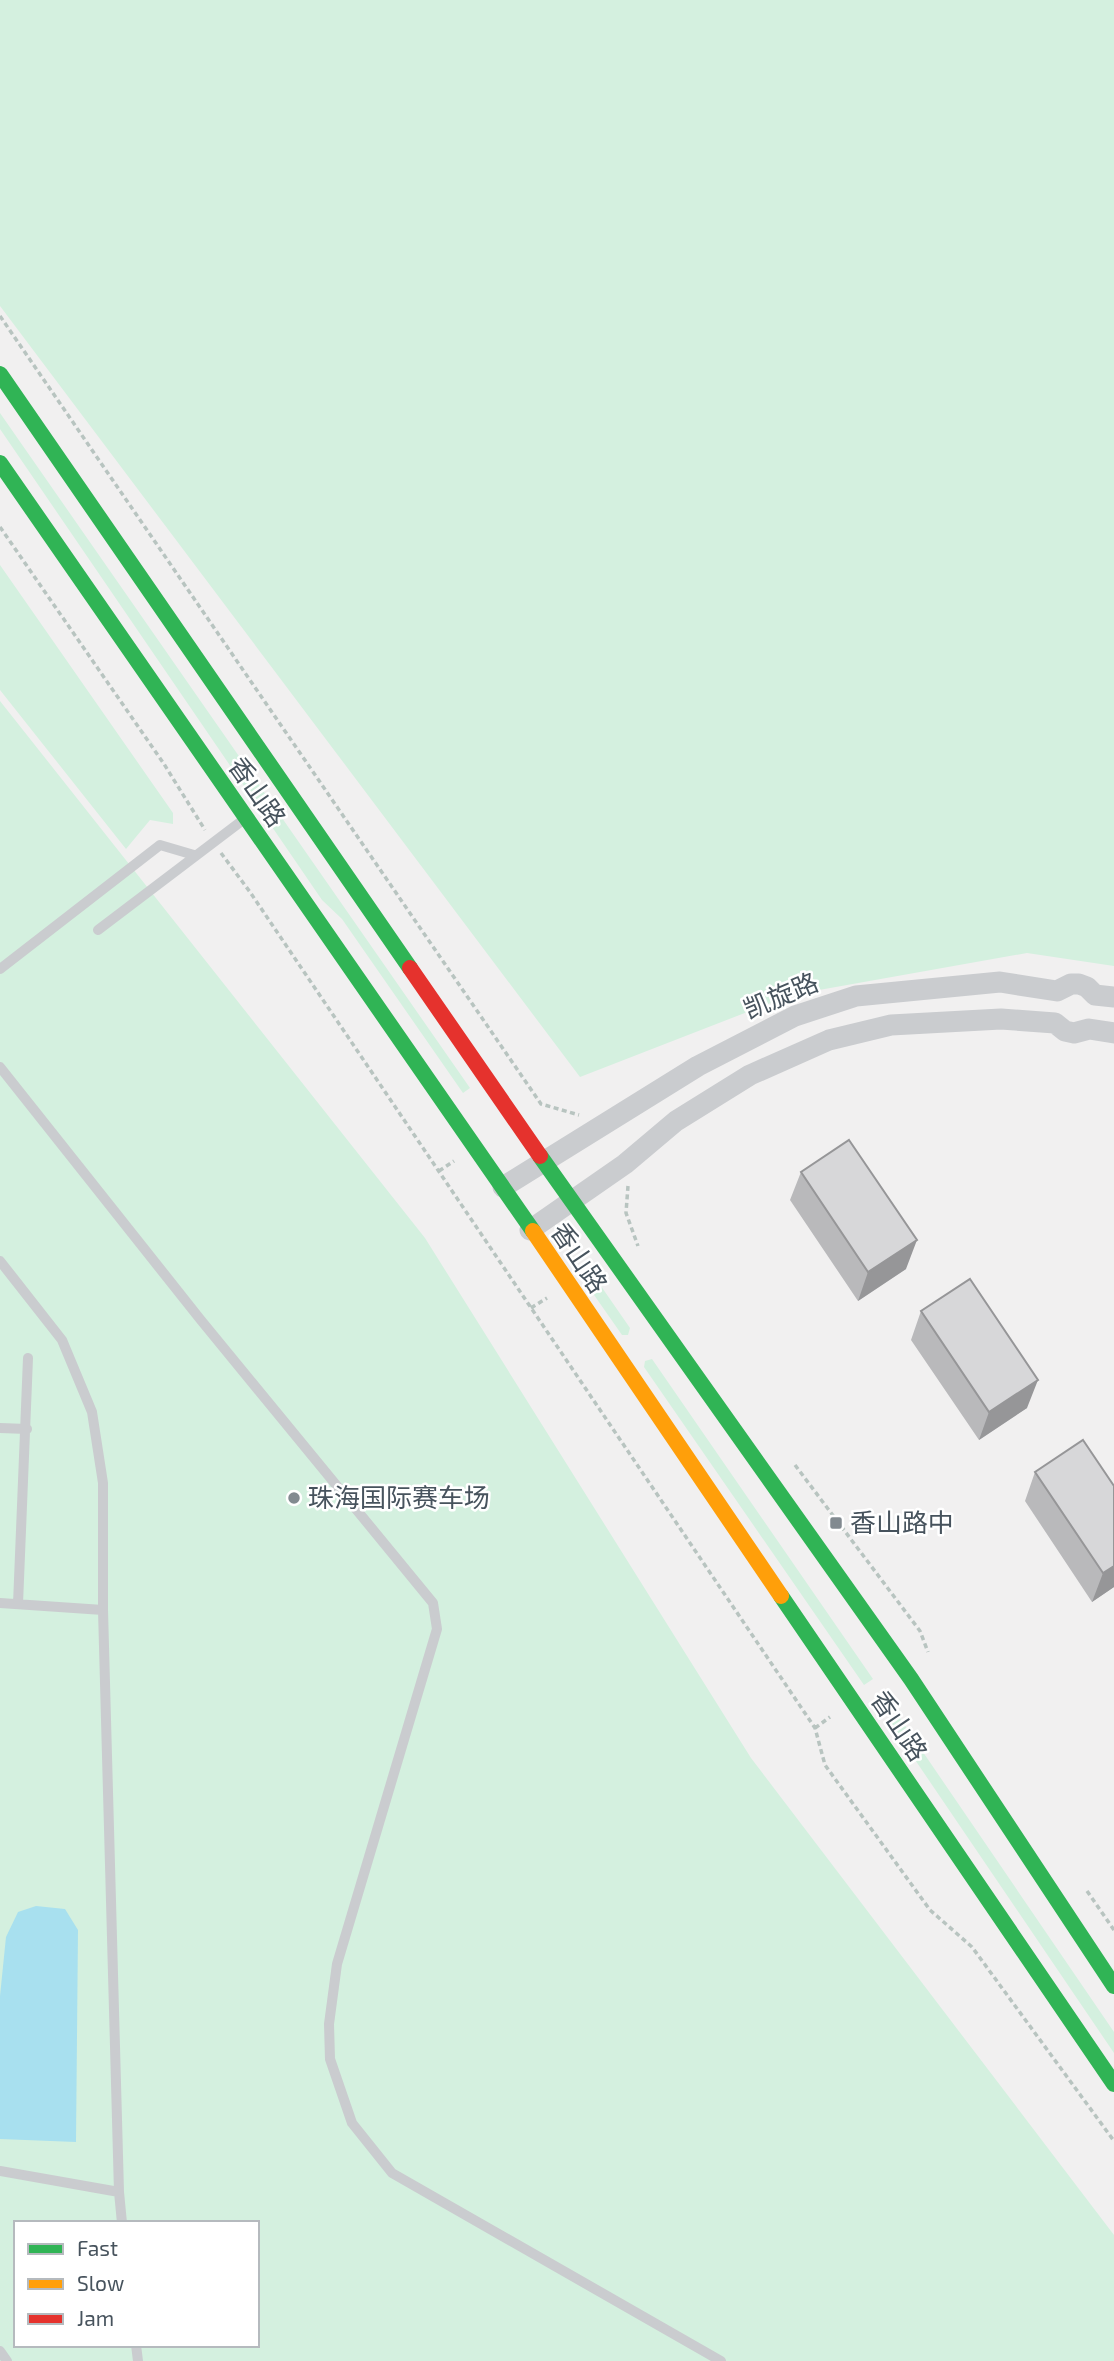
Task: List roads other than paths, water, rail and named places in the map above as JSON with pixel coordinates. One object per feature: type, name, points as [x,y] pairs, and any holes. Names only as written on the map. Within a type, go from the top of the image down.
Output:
[{"type":"main road","name":"香山路","points":[[0,374],[571,1201],[911,1679],[1114,1986]]},
{"type":"main road","name":"香山路","points":[[0,463],[503,1187],[1114,2084]]},
{"type":"street","name":"凯旋路","points":[[503,1187],[698,1066],[795,1016],[856,996],[1000,982],[1057,991],[1071,984],[1079,984],[1105,996]]},
{"type":"street","points":[[1057,991],[1050,1005],[1051,1013],[1055,1023],[1065,1031],[1073,1033],[1089,1029],[1114,1033]]},
{"type":"street","points":[[1089,1029],[1099,1016],[1105,996]]},
{"type":"street","points":[[530,1230],[625,1164],[676,1121],[750,1075],[829,1040],[891,1025],[947,1020],[1001,1019],[1055,1023]]},
{"type":"lane","points":[[98,930],[245,818]]},
{"type":"lane","points":[[0,969],[160,845],[194,855]]},
{"type":"lane","points":[[0,1068],[200,1319],[433,1603],[437,1629],[337,1964],[329,2024],[330,2059],[352,2123],[392,2173],[721,2361]]},
{"type":"lane","points":[[0,1261],[62,1340],[92,1412],[103,1483],[103,1610],[122,2221]]},
{"type":"lane","points":[[18,1604],[29,1358]]},
{"type":"lane","points":[[0,1428],[27,1429]]},
{"type":"lane","points":[[0,1603],[103,1610]]},
{"type":"lane","points":[[0,2171],[119,2192]]},
{"type":"lane","points":[[0,2351],[7,2361]]},
{"type":"water","points":[[36,1906],[65,1909],[78,1930],[76,2142],[0,2139],[0,1996],[6,1937],[18,1912]]},
{"type":"place","name":"珠海国际赛车场","points":[[294,1498]]},
{"type":"place","name":"香山路中","points":[[836,1523]]}]
